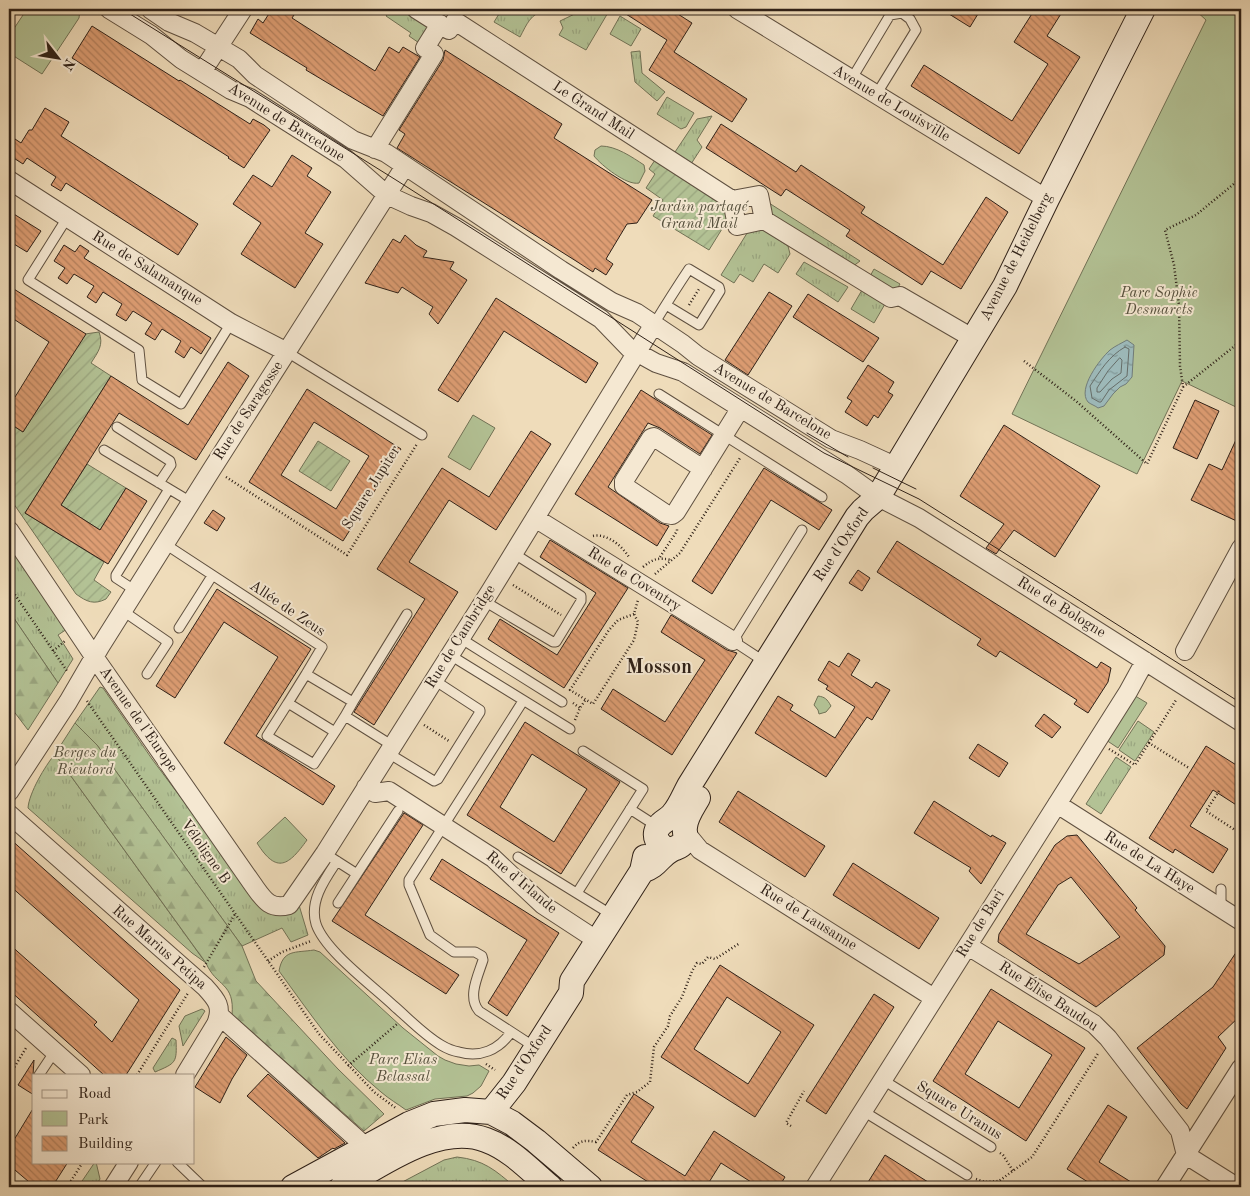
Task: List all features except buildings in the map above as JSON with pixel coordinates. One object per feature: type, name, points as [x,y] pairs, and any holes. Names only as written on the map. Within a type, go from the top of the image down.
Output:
[{"type":"street","name":"Avenue de Barcelone","points":[[108,9],[152,36],[175,55],[231,90],[250,98],[346,159],[387,195],[431,213],[456,227],[601,319],[616,335],[638,353],[656,363],[683,372],[846,474],[878,497]]},
{"type":"street","name":"Avenue de Barcelone","points":[[150,9],[169,22],[195,33],[239,59],[255,75],[354,140],[386,153],[561,270],[612,302],[637,313],[698,356],[805,424],[831,439],[897,467]]},
{"type":"street","points":[[202,72],[243,9]]},
{"type":"street","name":"Le Grand Mail","points":[[416,9],[450,18],[732,200]]},
{"type":"street","name":"Avenue de Louisville","points":[[737,9],[1047,199]]},
{"type":"street","name":"Avenue de Heidelberg","points":[[878,497],[1005,286],[1143,9]]},
{"type":"street","points":[[375,149],[434,54],[425,48],[450,18]]},
{"type":"street","name":"Rue de Saragosse","points":[[9,792],[68,702],[212,469],[405,166]]},
{"type":"street","name":"Rue de Salamanque","points":[[9,180],[231,323],[287,352]]},
{"type":"street","points":[[764,220],[759,194],[732,200],[738,226],[764,220],[891,298],[900,296],[974,340]]},
{"type":"street","points":[[638,353],[654,324]]},
{"type":"street","name":"Rue de Cambridge","points":[[273,906],[280,908],[289,905],[331,857],[366,787],[638,353]]},
{"type":"street","points":[[703,469],[654,437],[651,438],[624,481],[624,486],[666,514],[674,514],[703,469],[740,409]]},
{"type":"street","name":"Rue de Bologne","points":[[878,497],[919,518],[1241,722]]},
{"type":"street","name":"Rue d'Oxford","points":[[671,833],[674,813],[689,786],[857,518],[878,497]]},
{"type":"street","name":"Rue d'Oxford","points":[[487,1126],[519,1037],[562,987],[572,981],[642,871],[652,868],[671,833],[689,812],[870,526],[876,512],[878,497]]},
{"type":"street","name":"Rue de Coventry","points":[[535,518],[733,641]]},
{"type":"street","name":"Avenue de l'Europe","points":[[9,530],[95,658],[254,886],[264,900],[273,906]]},
{"type":"street","points":[[1185,651],[1241,548]]},
{"type":"street","name":"Rue de Bari","points":[[815,1187],[1128,692],[1145,661]]},
{"type":"street","name":"Rue d'Irlande","points":[[366,787],[374,793],[389,791],[493,858],[543,905],[598,940]]},
{"type":"street","name":"Rue de La Haye","points":[[1057,804],[1220,898],[1241,921]]},
{"type":"street","name":"Rue Marius Petipa","points":[[9,814],[210,992],[218,1002],[220,1016],[366,1147]]},
{"type":"street","name":"Rue de Lausanne","points":[[671,833],[934,998]]},
{"type":"street","name":"Rue Élise Baudou","points":[[968,946],[1094,1024],[1108,1038],[1180,1131],[1186,1155]]},
{"type":"street","name":"Rue d'Oxford","points":[[487,1126],[571,993],[572,981]]},
{"type":"street","points":[[9,1011],[80,1074]]},
{"type":"street","points":[[185,1074],[220,1016]]},
{"type":"street","points":[[1165,1187],[1241,1068]]},
{"type":"street","points":[[293,1187],[409,1124],[434,1114],[465,1110],[487,1126],[509,1152],[550,1187]]},
{"type":"street","points":[[342,1187],[407,1150],[449,1137],[468,1137],[487,1126],[512,1123],[590,1187]]},
{"type":"street","points":[[1186,1155],[1237,1187]]},
{"type":"street","points":[[113,1187],[128,1164]]},
{"type":"lane","points":[[850,80],[890,15],[902,13],[910,19],[916,30],[876,95]]},
{"type":"lane","points":[[67,218],[28,280],[139,350],[142,380],[181,404],[231,323]]},
{"type":"lane","points":[[654,324],[666,305],[689,269],[719,287],[720,291],[699,325],[666,305]]},
{"type":"lane","points":[[287,352],[422,435]]},
{"type":"lane","points":[[659,394],[822,497]]},
{"type":"lane","points":[[117,427],[170,461],[171,465],[159,483]]},
{"type":"lane","points":[[104,450],[192,502]]},
{"type":"lane","points":[[136,591],[116,578],[116,575],[169,489]]},
{"type":"lane","points":[[766,662],[733,641],[802,530]]},
{"type":"lane","name":"Allée de Zeus","points":[[165,544],[322,648],[267,736],[314,764],[407,614]]},
{"type":"lane","points":[[484,601],[552,642],[556,642],[581,601],[581,596],[513,554]]},
{"type":"lane","points":[[179,628],[212,576]]},
{"type":"lane","points":[[123,611],[168,642],[147,674]]},
{"type":"lane","points":[[460,638],[562,702]]},
{"type":"lane","points":[[450,655],[570,730]]},
{"type":"lane","points":[[306,674],[353,702]]},
{"type":"lane","points":[[344,716],[434,781],[438,779],[480,710],[434,680]]},
{"type":"lane","points":[[519,1037],[479,1011],[473,1001],[483,960],[482,956],[475,952],[454,952],[428,932],[409,885],[409,880],[524,701]]},
{"type":"lane","points":[[288,703],[335,732]]},
{"type":"lane","points":[[577,894],[643,789],[583,751]]},
{"type":"lane","points":[[630,809],[671,833]]},
{"type":"lane","points":[[338,903],[398,811]]},
{"type":"lane","points":[[357,874],[331,857],[315,909],[316,923],[321,935],[341,959],[429,1036],[450,1049],[468,1054],[492,1050],[505,1041],[519,1037]]},
{"type":"lane","points":[[518,857],[613,916]]},
{"type":"lane","points":[[40,1074],[55,1051]]},
{"type":"lane","name":"Square Uranus","points":[[883,1080],[991,1147]]},
{"type":"lane","points":[[864,1111],[967,1175]]},
{"type":"lane","points":[[143,1186],[155,1164]]},
{"type":"lane","points":[[179,1164],[203,1187]]},
{"type":"path","points":[[1183,387],[1180,366],[1178,295],[1174,266],[1165,230],[1196,215],[1241,175]]},
{"type":"path","points":[[1024,361],[1076,401],[1147,464],[1183,387],[1241,341]]},
{"type":"path","name":"Square Jupiter","points":[[212,469],[347,555],[422,435]]},
{"type":"path","points":[[660,557],[678,531],[674,514]]},
{"type":"path","points":[[639,570],[653,559],[660,557],[671,560]]},
{"type":"path","points":[[511,584],[569,620]]},
{"type":"path","name":"Véloligne B","points":[[9,586],[320,1034],[374,1092],[404,1114]]},
{"type":"path","points":[[1096,741],[1135,765],[1176,698]]},
{"type":"path","points":[[570,730],[586,699]]},
{"type":"path","points":[[1149,743],[1189,768]]},
{"type":"path","points":[[1219,791],[1206,811],[1241,834]]},
{"type":"path","points":[[138,1074],[235,914]]},
{"type":"path","points":[[268,961],[282,952],[315,939]]},
{"type":"path","points":[[570,1151],[578,1142],[586,1140],[596,1142],[627,1095],[637,1092],[650,1082],[654,1047],[668,1026],[670,1016],[682,997],[692,971],[697,964],[702,964],[708,957],[715,959],[740,942]]},
{"type":"path","points":[[348,1066],[400,1021]]},
{"type":"path","points":[[9,1076],[35,1034]]},
{"type":"path","points":[[996,1187],[1032,1157],[1108,1038]]},
{"type":"path","points":[[791,1126],[786,1123],[804,1091]]},
{"type":"path","name":"Square Uranus","points":[[991,1147],[1003,1155],[1014,1171]]},
{"type":"path","points":[[67,1187],[82,1164]]},
{"type":"path","points":[[967,1175],[985,1182],[1000,1182]]},
{"type":"green space","points":[[27,9],[80,9],[79,18],[42,74],[9,53],[9,36]]},
{"type":"green space","points":[[391,9],[401,9],[432,30],[422,45],[409,36],[411,33],[386,16]]},
{"type":"green space","points":[[502,9],[546,10],[533,17],[520,37],[494,22]]},
{"type":"green space","points":[[585,9],[605,9],[609,11],[586,50],[559,35],[563,28],[560,21]]},
{"type":"green space","name":"Parc Sophie Desmarets","points":[[1194,9],[1241,9],[1241,396],[1236,407],[1182,381],[1137,474],[1012,414],[1206,20]]},
{"type":"green space","points":[[620,16],[641,29],[631,46],[610,34]]},
{"type":"green space","points":[[640,51],[642,73],[665,92],[657,101],[635,82],[631,52]]},
{"type":"green space","points":[[667,97],[694,113],[686,127],[681,129],[657,114]]},
{"type":"green space","points":[[712,116],[697,140],[702,147],[691,164],[675,152],[697,119]]},
{"type":"green space","points":[[601,146],[618,150],[644,165],[645,171],[639,183],[621,178],[597,160],[594,156],[595,150]]},
{"type":"green space","name":"Jardin partagé Grand Mail","points":[[655,160],[727,205],[730,216],[709,250],[653,216],[663,200],[646,188],[655,174],[649,169]]},
{"type":"green space","points":[[769,203],[860,261],[852,267],[771,215]]},
{"type":"green space","points":[[762,229],[788,246],[790,254],[778,273],[764,264],[753,282],[740,274],[734,283],[721,275],[749,230]]},
{"type":"green space","points":[[804,262],[848,287],[838,302],[796,274]]},
{"type":"green space","points":[[874,269],[900,284],[895,293],[869,278]]},
{"type":"green space","points":[[862,290],[885,304],[874,323],[851,309]]},
{"type":"green space","points":[[99,332],[101,345],[91,363],[111,376],[25,513],[104,562],[94,580],[111,592],[106,599],[94,602],[87,601],[76,594],[9,497],[9,423],[23,432],[85,334]]},
{"type":"green space","points":[[473,415],[495,428],[470,470],[448,457]]},
{"type":"green space","points":[[318,441],[350,461],[331,491],[299,471]]},
{"type":"green space","points":[[87,464],[126,488],[100,530],[61,505]]},
{"type":"green space","points":[[9,546],[67,629],[58,635],[73,659],[58,683],[9,611]]},
{"type":"green space","name":"Berges du Rieutord","points":[[9,611],[58,683],[28,730],[9,705]]},
{"type":"green space","points":[[100,687],[103,688],[152,759],[264,909],[279,915],[291,911],[299,905],[308,935],[291,942],[282,928],[242,946],[97,745],[75,723]]},
{"type":"green space","points":[[1132,694],[1147,703],[1118,748],[1103,738]]},
{"type":"green space","points":[[818,696],[826,699],[831,706],[826,712],[819,714],[814,705]]},
{"type":"green space","points":[[1138,721],[1154,732],[1135,761],[1119,750]]},
{"type":"green space","name":"Berges du Rieutord","points":[[75,723],[97,745],[242,946],[256,981],[338,1069],[384,1114],[364,1131],[232,1015],[231,996],[228,990],[210,971],[55,754]]},
{"type":"green space","points":[[55,754],[206,963],[192,953],[28,808],[31,795],[38,780]]},
{"type":"green space","points":[[1116,757],[1131,767],[1101,814],[1086,804]]},
{"type":"green space","points":[[285,817],[307,840],[301,849],[289,860],[277,863],[264,853],[257,843]]},
{"type":"green space","name":"Parc Elias Belassal","points":[[314,950],[320,952],[403,1028],[438,1056],[456,1064],[479,1065],[489,1071],[481,1086],[467,1096],[435,1099],[406,1110],[384,1095],[339,1050],[279,971],[283,959],[287,955]]},
{"type":"green space","points":[[202,1009],[205,1011],[183,1046],[179,1026],[185,1016]]},
{"type":"green space","points":[[172,1038],[176,1040],[174,1061],[155,1072],[153,1068]]},
{"type":"green space","points":[[457,1157],[482,1163],[515,1187],[393,1187],[444,1160]]},
{"type":"green space","points":[[94,1164],[96,1164],[100,1179],[95,1187],[78,1187]]},
{"type":"water","points":[[1127,340],[1134,345],[1132,377],[1113,394],[1104,406],[1098,408],[1088,402],[1085,396],[1087,382],[1106,354]]},
{"type":"tram line","points":[[122,9],[396,180],[824,453],[919,499],[1241,703]]},
{"type":"tram line","points":[[807,433],[848,457]]},
{"type":"tram line","points":[[873,468],[916,489]]},
{"type":"district","name":"Mosson","points":[[659,668]]}]
